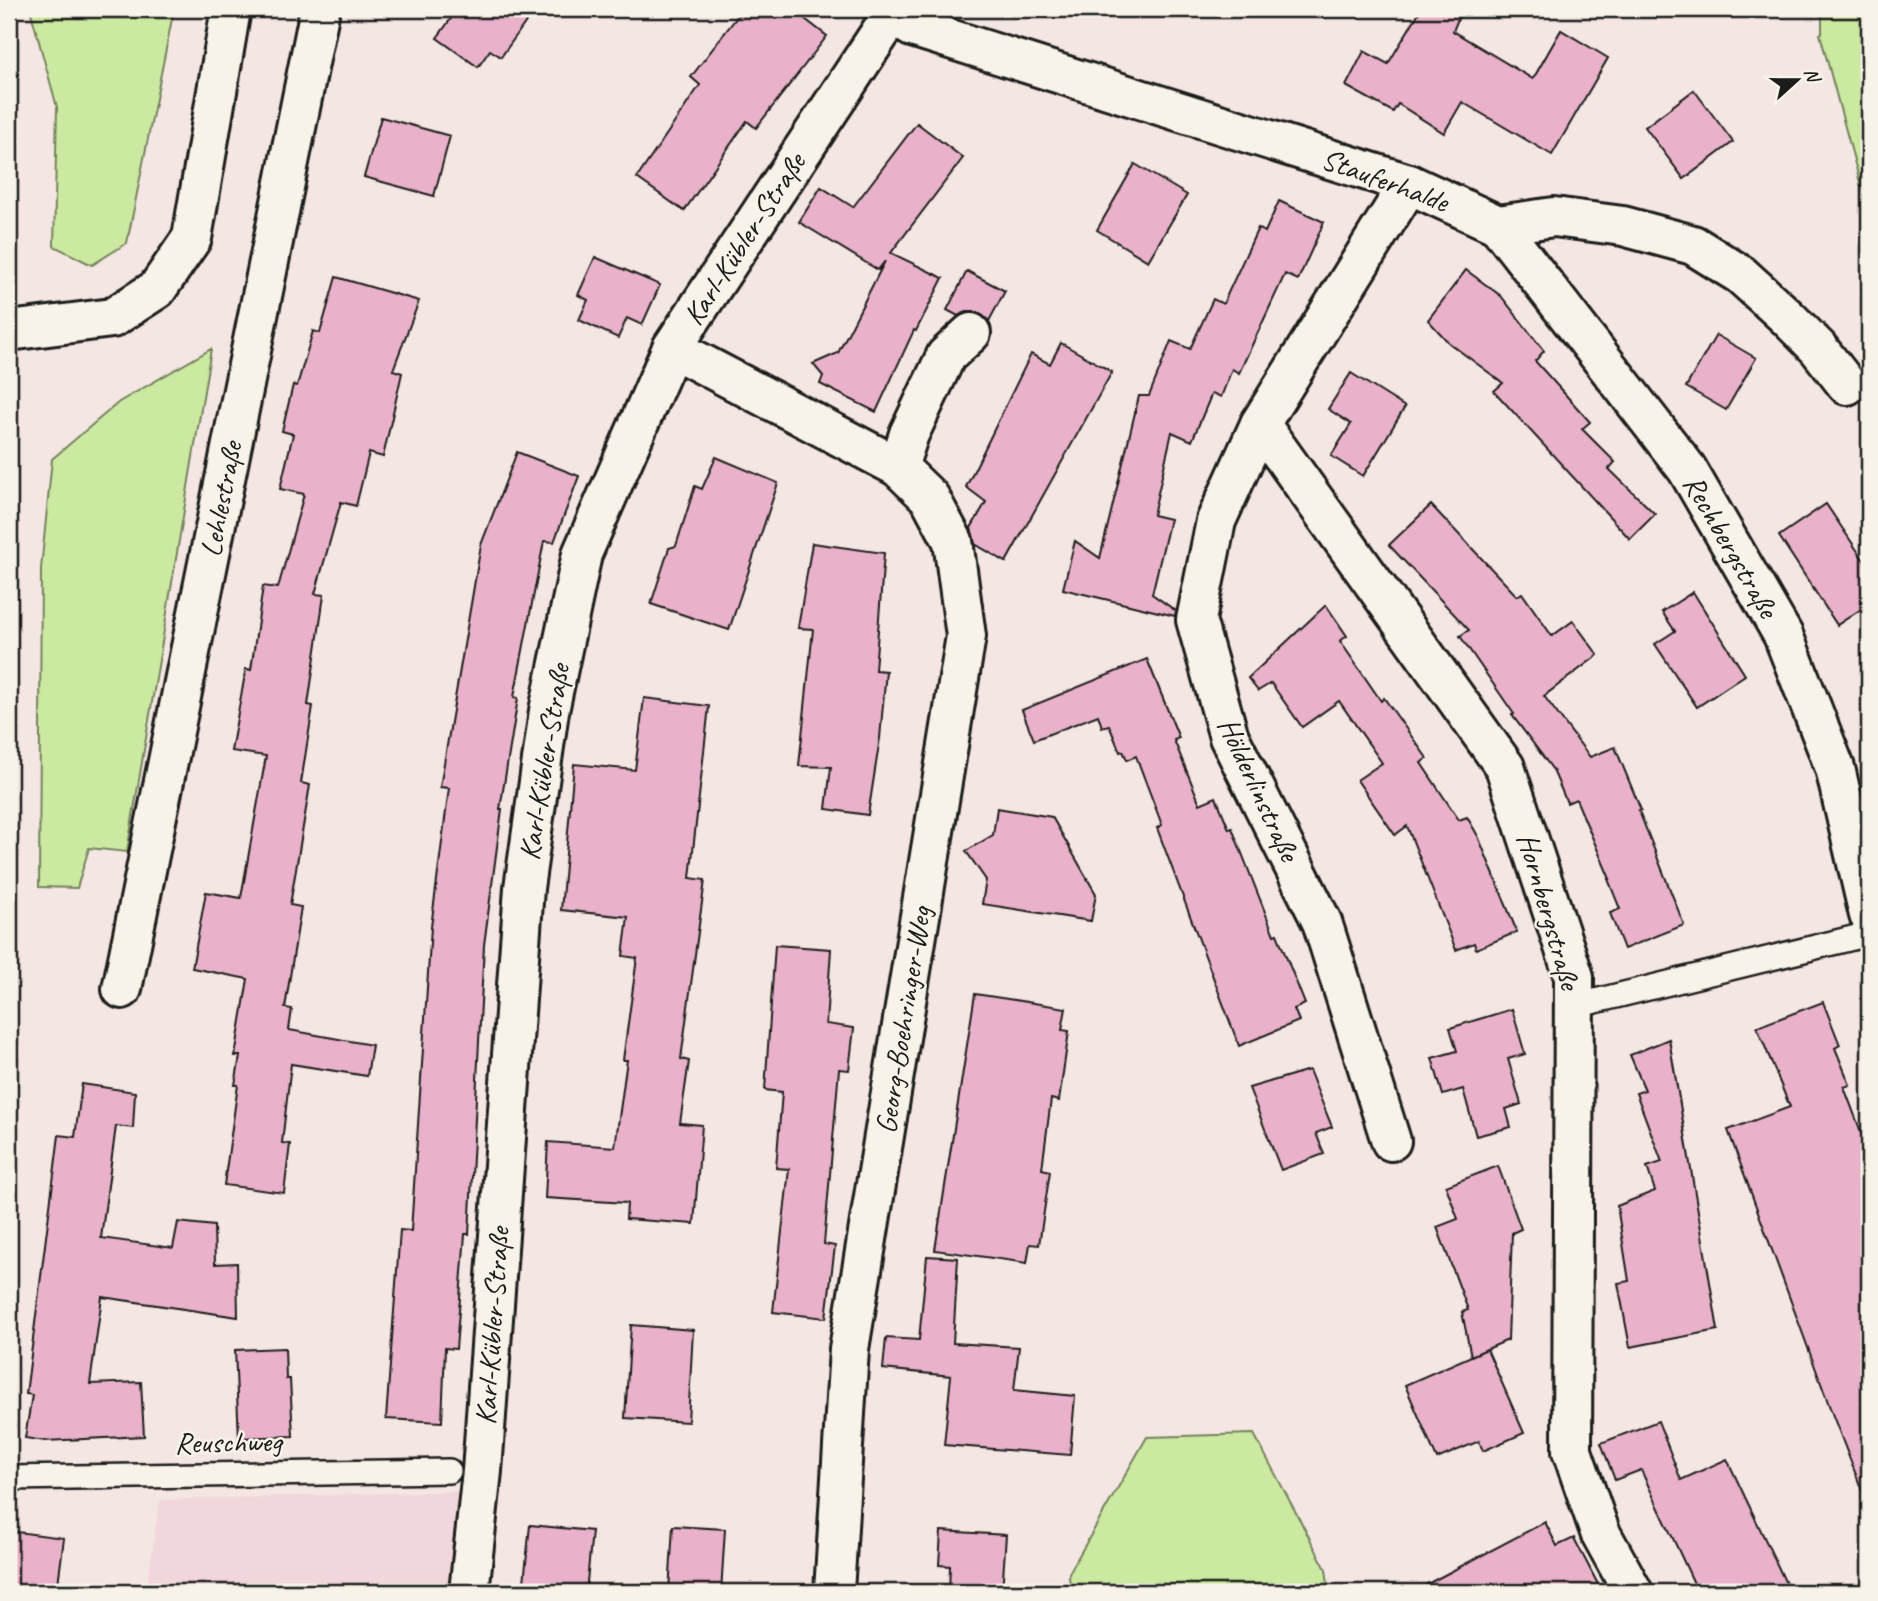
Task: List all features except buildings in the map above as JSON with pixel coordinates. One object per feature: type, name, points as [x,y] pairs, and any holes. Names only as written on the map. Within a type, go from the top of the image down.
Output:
[{"type":"street","points":[[9,331],[113,318],[157,289],[192,238],[231,9]]},
{"type":"street","name":"Lehlestraße","points":[[122,989],[320,9]]},
{"type":"street","name":"Stauferhalde","points":[[904,15],[1409,184],[1498,225]]},
{"type":"street","name":"Karl-Kübler-Straße","points":[[469,1592],[482,1471],[524,888],[549,711],[582,554],[672,348],[904,15]]},
{"type":"street","name":"Hölderlinstraße","points":[[1391,1141],[1322,922],[1229,737],[1196,620],[1216,521],[1260,424],[1409,184]]},
{"type":"street","points":[[1498,225],[1554,217],[1623,226],[1693,245],[1741,275],[1786,316],[1818,348],[1847,386]]},
{"type":"street","name":"Rechbergstraße","points":[[1498,225],[1687,469],[1783,635],[1835,768],[1869,915]]},
{"type":"street","points":[[898,467],[909,434],[946,356],[971,333]]},
{"type":"street","name":"Georg-Boehringer-Weg","points":[[672,348],[898,467],[930,498],[953,541],[967,636],[849,1349],[834,1592]]},
{"type":"street","name":"Hornbergstraße","points":[[1260,424],[1505,766],[1574,977],[1576,1006],[1572,1451],[1600,1532],[1633,1592]]},
{"type":"lane","points":[[1576,1006],[1869,934]]},
{"type":"lane","name":"Reuschweg","points":[[9,1478],[449,1471]]},
{"type":"shaded area","points":[[462,1491],[453,1592],[146,1592],[160,1500]]},
{"type":"green space","points":[[30,9],[174,9],[127,243],[92,265],[54,246],[57,107]]},
{"type":"green space","points":[[1822,9],[1869,9],[1869,216],[1820,34]]},
{"type":"green space","points":[[211,349],[127,852],[89,848],[77,888],[39,887],[41,569],[52,459],[119,402]]},
{"type":"green space","points":[[1254,1434],[1326,1569],[1329,1592],[1070,1592],[1069,1573],[1147,1437]]}]
